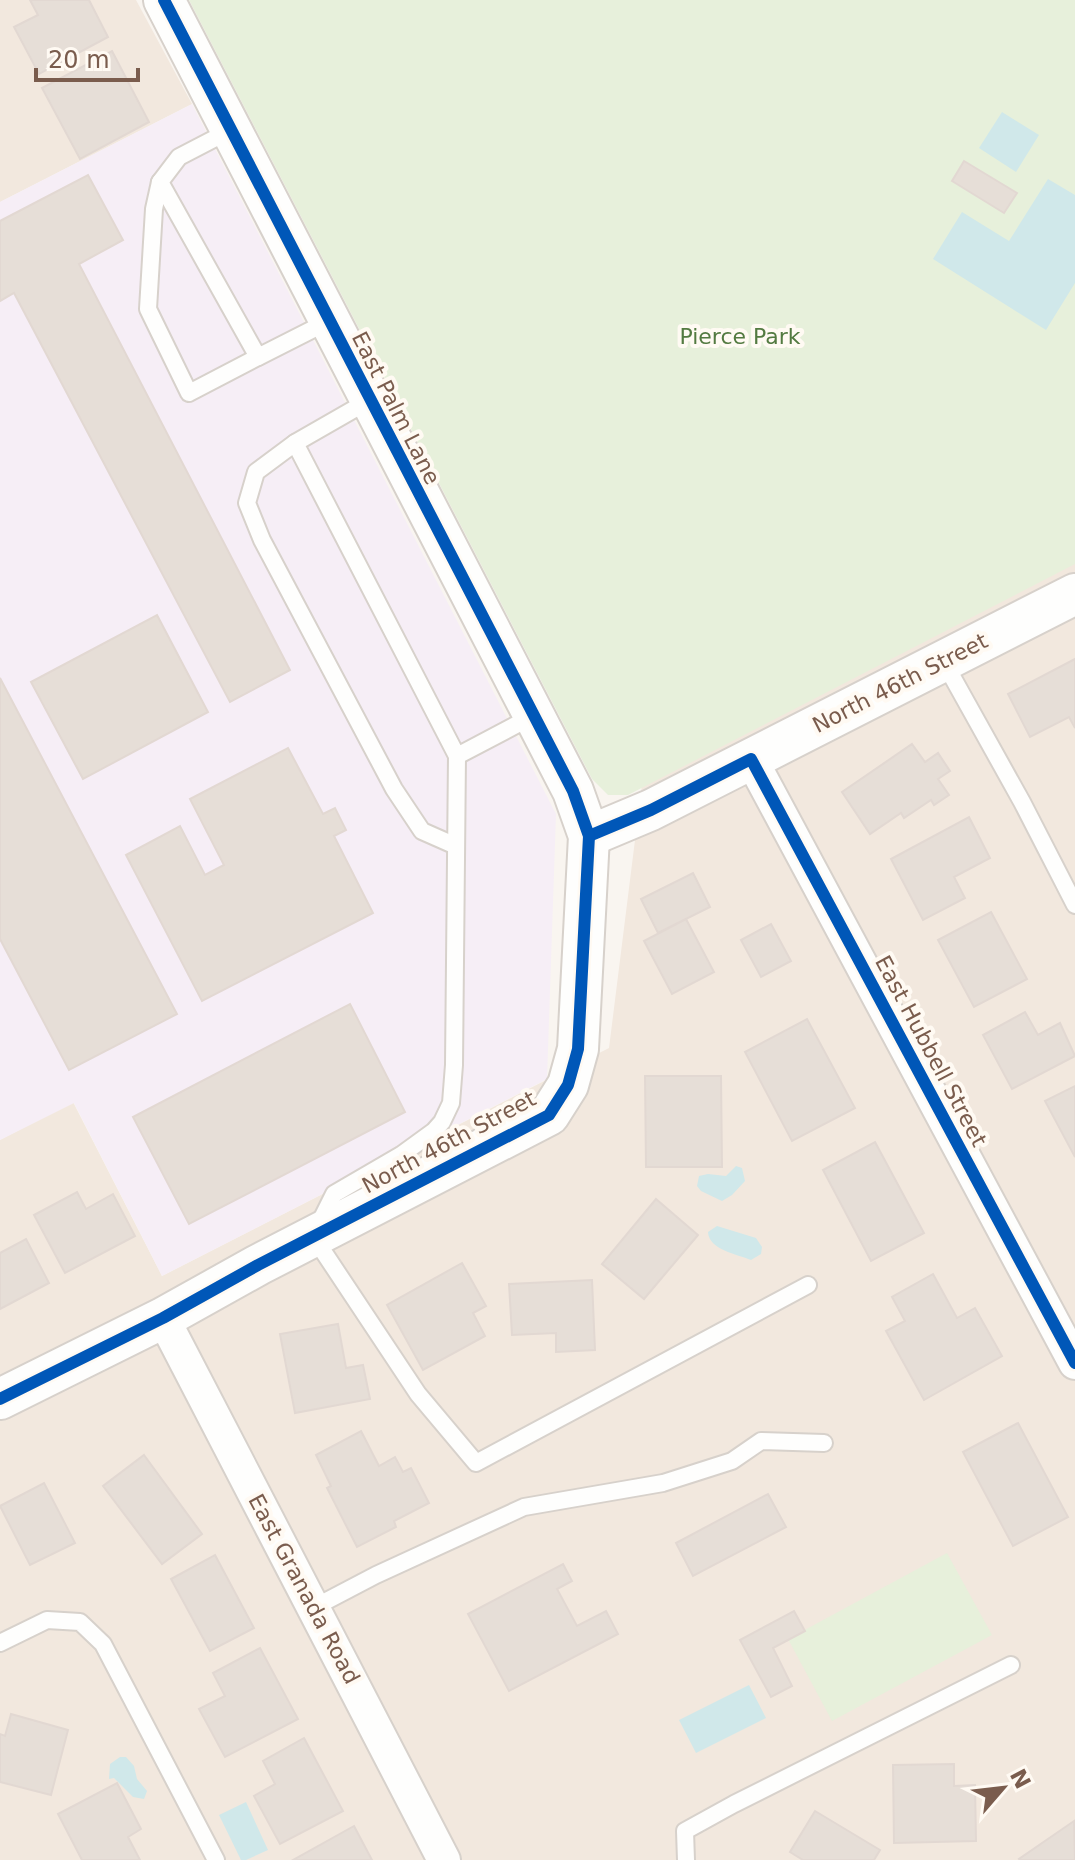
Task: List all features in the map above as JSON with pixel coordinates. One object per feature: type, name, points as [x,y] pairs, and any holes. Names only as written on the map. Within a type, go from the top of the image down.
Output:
[{"type":"street","name":"East Palm Lane","points":[[164,0],[573,791],[589,836]]},
{"type":"street","name":"North 46th Street","points":[[0,1399],[163,1318],[313,1236],[549,1115],[568,1085],[578,1049],[589,836],[651,810],[1075,594]]},
{"type":"street","name":"East Hubbell Street","points":[[751,759],[1075,1363]]},
{"type":"street","name":"East Granada Road","points":[[163,1318],[444,1860]]},
{"type":"lane","points":[[231,130],[179,157],[160,182],[154,209],[148,309],[189,393],[329,321]]},
{"type":"lane","points":[[160,182],[258,357]]},
{"type":"lane","points":[[370,400],[295,443],[256,472],[247,503],[262,540],[394,789],[422,831],[456,846]]},
{"type":"lane","points":[[295,443],[457,756],[451,1103],[434,1131],[401,1155],[334,1194],[313,1236],[418,1394],[476,1463],[808,1285]]},
{"type":"lane","points":[[943,661],[1075,905]]},
{"type":"lane","points":[[457,756],[533,716]]},
{"type":"lane","points":[[313,1608],[376,1575],[524,1507],[663,1483],[732,1461],[761,1441],[824,1443]]},
{"type":"lane","points":[[0,1643],[47,1620],[80,1622],[103,1644],[216,1860]]},
{"type":"lane","points":[[686,1860],[685,1831],[1011,1665]]},
{"type":"shaded area","points":[[0,0],[136,0],[192,104],[0,202]]},
{"type":"shaded area","points":[[192,104],[556,814],[547,1079],[162,1276],[74,1103],[0,1140],[0,202]]},
{"type":"shaded area","points":[[1075,558],[1075,1860],[0,1860],[0,1140],[73,1102],[162,1276],[609,1048],[644,768]]},
{"type":"green space","name":"Pierce Park","points":[[189,0],[1075,0],[1075,564],[628,795],[608,795],[592,779]]},
{"type":"green space","points":[[947,1553],[992,1635],[832,1721],[788,1639]]},
{"type":"water","points":[[1002,112],[1039,135],[1016,172],[979,148]]},
{"type":"water","points":[[1048,179],[1075,195],[1075,283],[1046,330],[933,259],[962,212],[1009,241]]},
{"type":"water","points":[[736,1166],[742,1168],[745,1181],[722,1201],[697,1186],[699,1176],[726,1176]]},
{"type":"water","points":[[717,1226],[756,1238],[762,1247],[761,1254],[751,1260],[718,1247],[708,1232]]},
{"type":"water","points":[[749,1685],[766,1718],[696,1753],[679,1720]]},
{"type":"water","points":[[120,1757],[126,1757],[134,1766],[137,1779],[147,1791],[144,1799],[133,1797],[114,1778],[109,1779],[110,1764]]},
{"type":"water","points":[[246,1802],[268,1850],[241,1860],[219,1815]]},
{"type":"building","points":[[30,0],[89,0],[108,37],[39,74],[14,27],[38,15]]},
{"type":"building","points":[[112,51],[149,122],[80,159],[42,88]]},
{"type":"building","points":[[964,161],[1017,193],[1004,213],[952,181]]},
{"type":"building","points":[[88,175],[123,240],[79,264],[290,670],[230,702],[14,293],[0,301],[0,221]]},
{"type":"building","points":[[157,615],[208,712],[83,779],[31,682]]},
{"type":"building","points":[[1075,659],[1075,728],[1069,717],[1030,737],[1008,694]]},
{"type":"building","points":[[0,678],[177,1014],[69,1070],[0,939]]},
{"type":"building","points":[[912,744],[925,762],[938,753],[950,771],[938,779],[949,795],[934,805],[931,800],[904,818],[901,813],[870,834],[842,792]]},
{"type":"building","points":[[288,748],[323,814],[335,808],[346,830],[334,836],[373,913],[202,1001],[126,855],[180,826],[205,875],[224,865],[190,799]]},
{"type":"building","points":[[969,817],[990,858],[954,877],[965,898],[923,920],[891,859]]},
{"type":"building","points":[[693,873],[710,907],[658,933],[641,899]]},
{"type":"building","points":[[991,912],[1027,979],[974,1007],[938,940]]},
{"type":"building","points":[[686,919],[714,972],[672,994],[644,941]]},
{"type":"building","points":[[771,924],[791,961],[761,977],[741,940]]},
{"type":"building","points":[[350,1004],[405,1112],[189,1224],[133,1117]]},
{"type":"building","points":[[1025,1012],[1038,1035],[1060,1023],[1075,1056],[1012,1089],[983,1035]]},
{"type":"building","points":[[807,1019],[855,1108],[792,1141],[745,1052]]},
{"type":"building","points":[[645,1076],[721,1076],[722,1167],[646,1167]]},
{"type":"building","points":[[1075,1086],[1075,1157],[1045,1101]]},
{"type":"building","points":[[875,1142],[924,1233],[871,1261],[823,1170]]},
{"type":"building","points":[[77,1192],[86,1209],[113,1194],[135,1236],[65,1273],[34,1215]]},
{"type":"building","points":[[656,1199],[698,1235],[644,1299],[602,1264]]},
{"type":"building","points":[[26,1239],[49,1283],[0,1309],[0,1253]]},
{"type":"building","points":[[462,1263],[486,1306],[473,1313],[485,1336],[423,1370],[387,1305]]},
{"type":"building","points":[[933,1274],[957,1318],[975,1308],[1002,1356],[924,1400],[886,1331],[905,1321],[892,1297]]},
{"type":"building","points":[[592,1280],[595,1350],[556,1352],[556,1333],[512,1335],[509,1284]]},
{"type":"building","points":[[338,1324],[346,1368],[363,1365],[370,1399],[295,1413],[280,1334]]},
{"type":"building","points":[[1018,1423],[1068,1517],[1013,1546],[963,1452]]},
{"type":"building","points":[[361,1431],[379,1466],[395,1457],[403,1472],[411,1468],[429,1503],[394,1521],[396,1527],[357,1547],[327,1488],[331,1486],[316,1455]]},
{"type":"building","points":[[144,1455],[202,1534],[162,1564],[103,1486]]},
{"type":"building","points":[[44,1483],[75,1543],[30,1565],[0,1506]]},
{"type":"building","points":[[768,1494],[786,1527],[693,1576],[676,1543]]},
{"type":"building","points":[[215,1555],[254,1628],[210,1651],[171,1579]]},
{"type":"building","points":[[563,1564],[572,1581],[557,1589],[577,1626],[606,1611],[618,1634],[509,1691],[468,1614]]},
{"type":"building","points":[[794,1611],[805,1631],[773,1648],[792,1686],[771,1697],[740,1640]]},
{"type":"building","points":[[260,1648],[298,1719],[225,1757],[199,1709],[225,1696],[213,1673]]},
{"type":"building","points":[[11,1714],[68,1730],[51,1795],[0,1782],[0,1734],[5,1736]]},
{"type":"building","points":[[304,1738],[343,1811],[280,1844],[254,1796],[275,1784],[263,1761]]},
{"type":"building","points":[[954,1764],[954,1786],[975,1785],[976,1841],[894,1843],[893,1765]]},
{"type":"building","points":[[117,1783],[141,1829],[128,1837],[140,1860],[82,1860],[58,1814]]},
{"type":"building","points":[[815,1811],[880,1850],[874,1860],[803,1860],[790,1852]]},
{"type":"building","points":[[1074,1821],[1075,1860],[1019,1859]]},
{"type":"building","points":[[354,1826],[372,1860],[293,1860]]},
{"type":"cycle path","points":[[0,1399],[163,1318],[258,1265],[549,1115],[568,1085],[578,1049],[589,836],[573,791],[164,0]]},
{"type":"cycle path","points":[[589,836],[651,810],[751,759],[1075,1363]]}]
